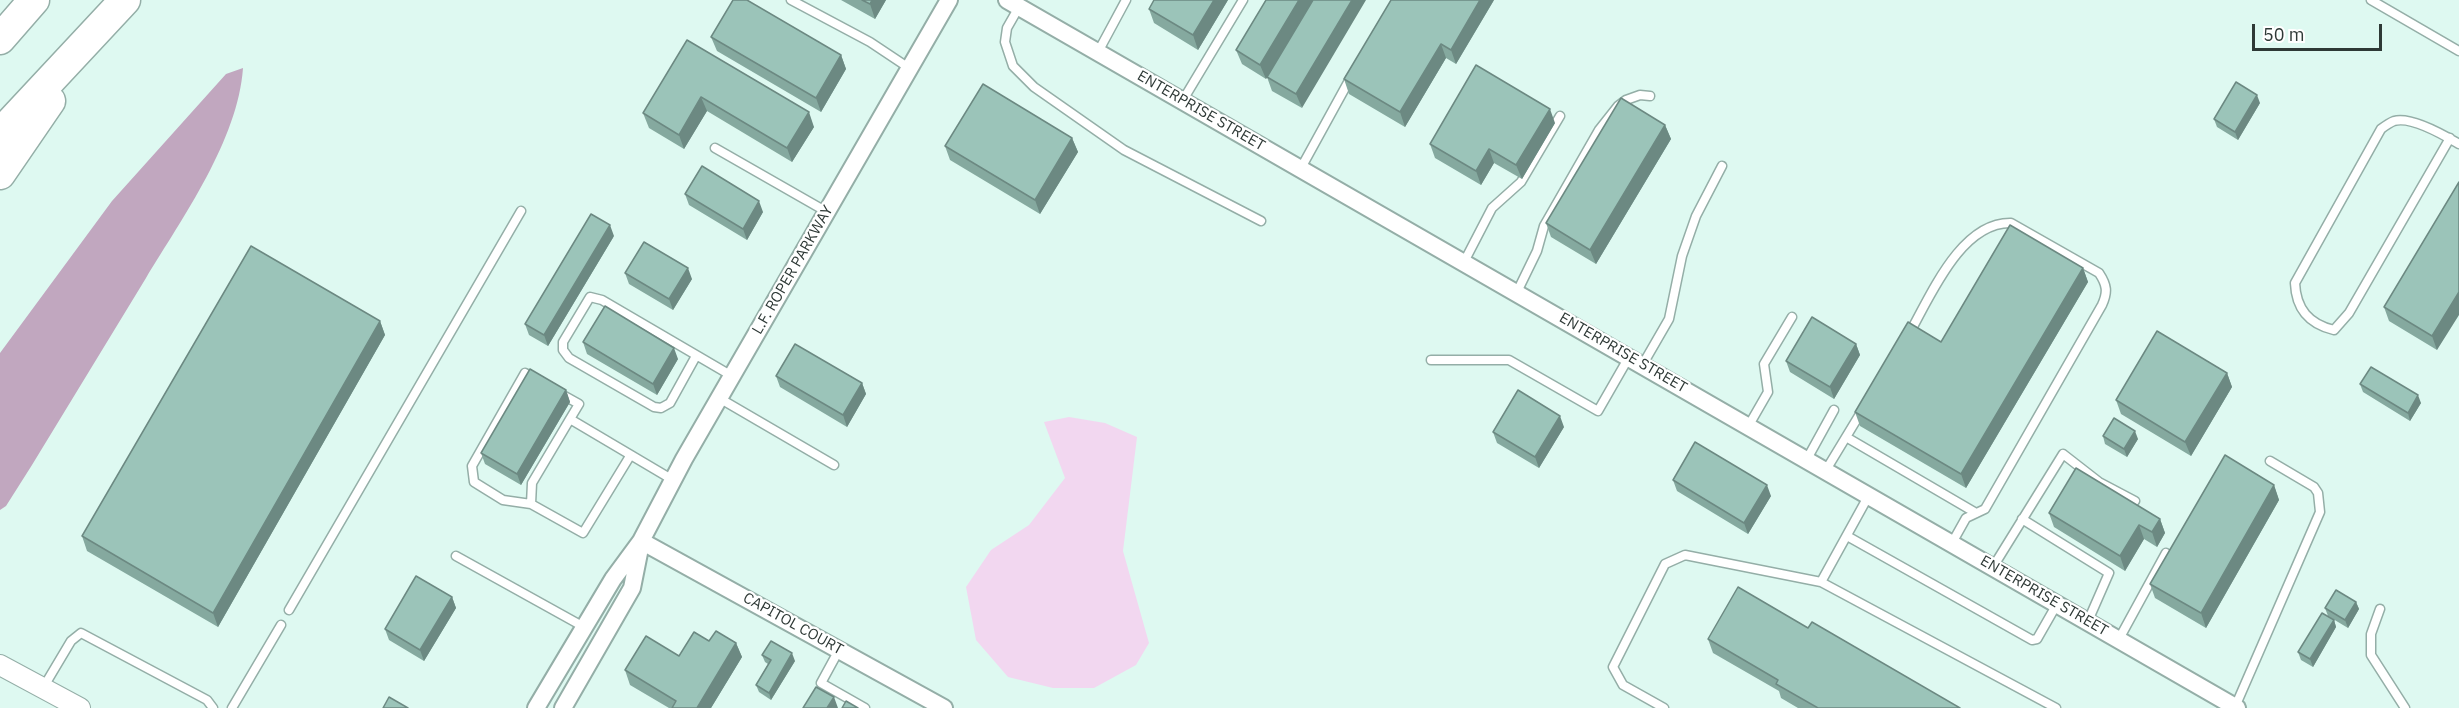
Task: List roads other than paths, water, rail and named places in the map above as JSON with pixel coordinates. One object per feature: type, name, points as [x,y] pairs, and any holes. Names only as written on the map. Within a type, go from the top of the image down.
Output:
[{"type":"highway","points":[[0,39],[34,0]]},
{"type":"highway","points":[[0,134],[125,0]]},
{"type":"highway","points":[[0,174],[101,27]]},
{"type":"street","name":"L.F. ROPER PARKWAY","points":[[536,708],[613,579],[641,541],[719,398],[948,0]]},
{"type":"street","name":"ENTERPRISE STREET","points":[[1013,3],[2236,707]]},
{"type":"street","name":"L.F. ROPER PARKWAY","points":[[563,708],[632,588],[641,541]]},
{"type":"street","name":"CAPITOL COURT","points":[[641,541],[944,708]]},
{"type":"street","points":[[0,665],[80,708]]},
{"type":"lane","points":[[791,0],[870,42],[909,68]]},
{"type":"lane","points":[[1098,52],[1126,0]]},
{"type":"lane","points":[[1183,100],[1243,0]]},
{"type":"lane","points":[[2371,0],[2458,47]]},
{"type":"lane","points":[[1013,3],[1005,42],[1012,66],[1034,87],[1124,150],[1261,221]]},
{"type":"lane","points":[[1301,168],[1354,72]]},
{"type":"lane","points":[[1517,292],[1537,251],[1544,226],[1599,130],[1618,106],[1626,100],[1640,95],[1650,96]]},
{"type":"lane","points":[[1464,262],[1492,208],[1521,182],[1560,116]]},
{"type":"lane","points":[[2450,138],[2349,313],[2334,330],[2320,327],[2304,315],[2296,296],[2295,284],[2381,129],[2396,120],[2418,123],[2450,138],[2459,144]]},
{"type":"lane","points":[[715,148],[826,212]]},
{"type":"lane","points":[[1431,360],[1509,360],[1598,411],[1668,319],[1682,256],[1696,216],[1722,166]]},
{"type":"lane","points":[[289,610],[521,211]]},
{"type":"lane","points":[[1906,338],[1960,249],[1984,229],[1998,223],[2011,223],[2099,273],[2106,283],[2107,295],[2103,304],[1990,500],[1985,508],[1966,518],[1952,543]]},
{"type":"lane","points":[[696,356],[670,403],[661,408],[654,407],[569,358],[562,350],[563,342],[590,297],[602,300],[732,376]]},
{"type":"lane","points":[[1749,425],[1768,392],[1764,364],[1792,317]]},
{"type":"lane","points":[[543,383],[525,373],[472,466],[474,482],[503,500],[531,504],[583,533],[630,456]]},
{"type":"lane","points":[[531,504],[532,483],[579,404],[552,389]]},
{"type":"lane","points":[[1826,470],[1870,397]]},
{"type":"lane","points":[[719,398],[834,465]]},
{"type":"lane","points":[[1807,459],[1834,410]]},
{"type":"lane","points":[[570,419],[673,480]]},
{"type":"lane","points":[[1846,437],[1976,513]]},
{"type":"lane","points":[[1993,567],[2063,454],[2099,482],[2135,501]]},
{"type":"lane","points":[[2236,707],[2320,512],[2318,493],[2314,487],[2270,461]]},
{"type":"lane","points":[[1821,582],[1869,495]]},
{"type":"lane","points":[[2022,519],[2109,573],[2088,621]]},
{"type":"lane","points":[[1847,536],[2032,639],[2037,639],[2057,603]]},
{"type":"lane","points":[[2119,639],[2166,553]]},
{"type":"lane","points":[[1664,708],[1623,685],[1613,667],[1665,564],[1685,555],[1821,582],[2056,708]]},
{"type":"lane","points":[[456,556],[584,627]]},
{"type":"lane","points":[[2380,609],[2371,634],[2371,655],[2405,708]]},
{"type":"lane","points":[[232,708],[281,625]]},
{"type":"lane","points":[[43,688],[71,641],[81,633],[207,700],[213,708]]},
{"type":"lane","points":[[815,692],[839,650]]},
{"type":"lane","points":[[821,683],[865,708]]}]
